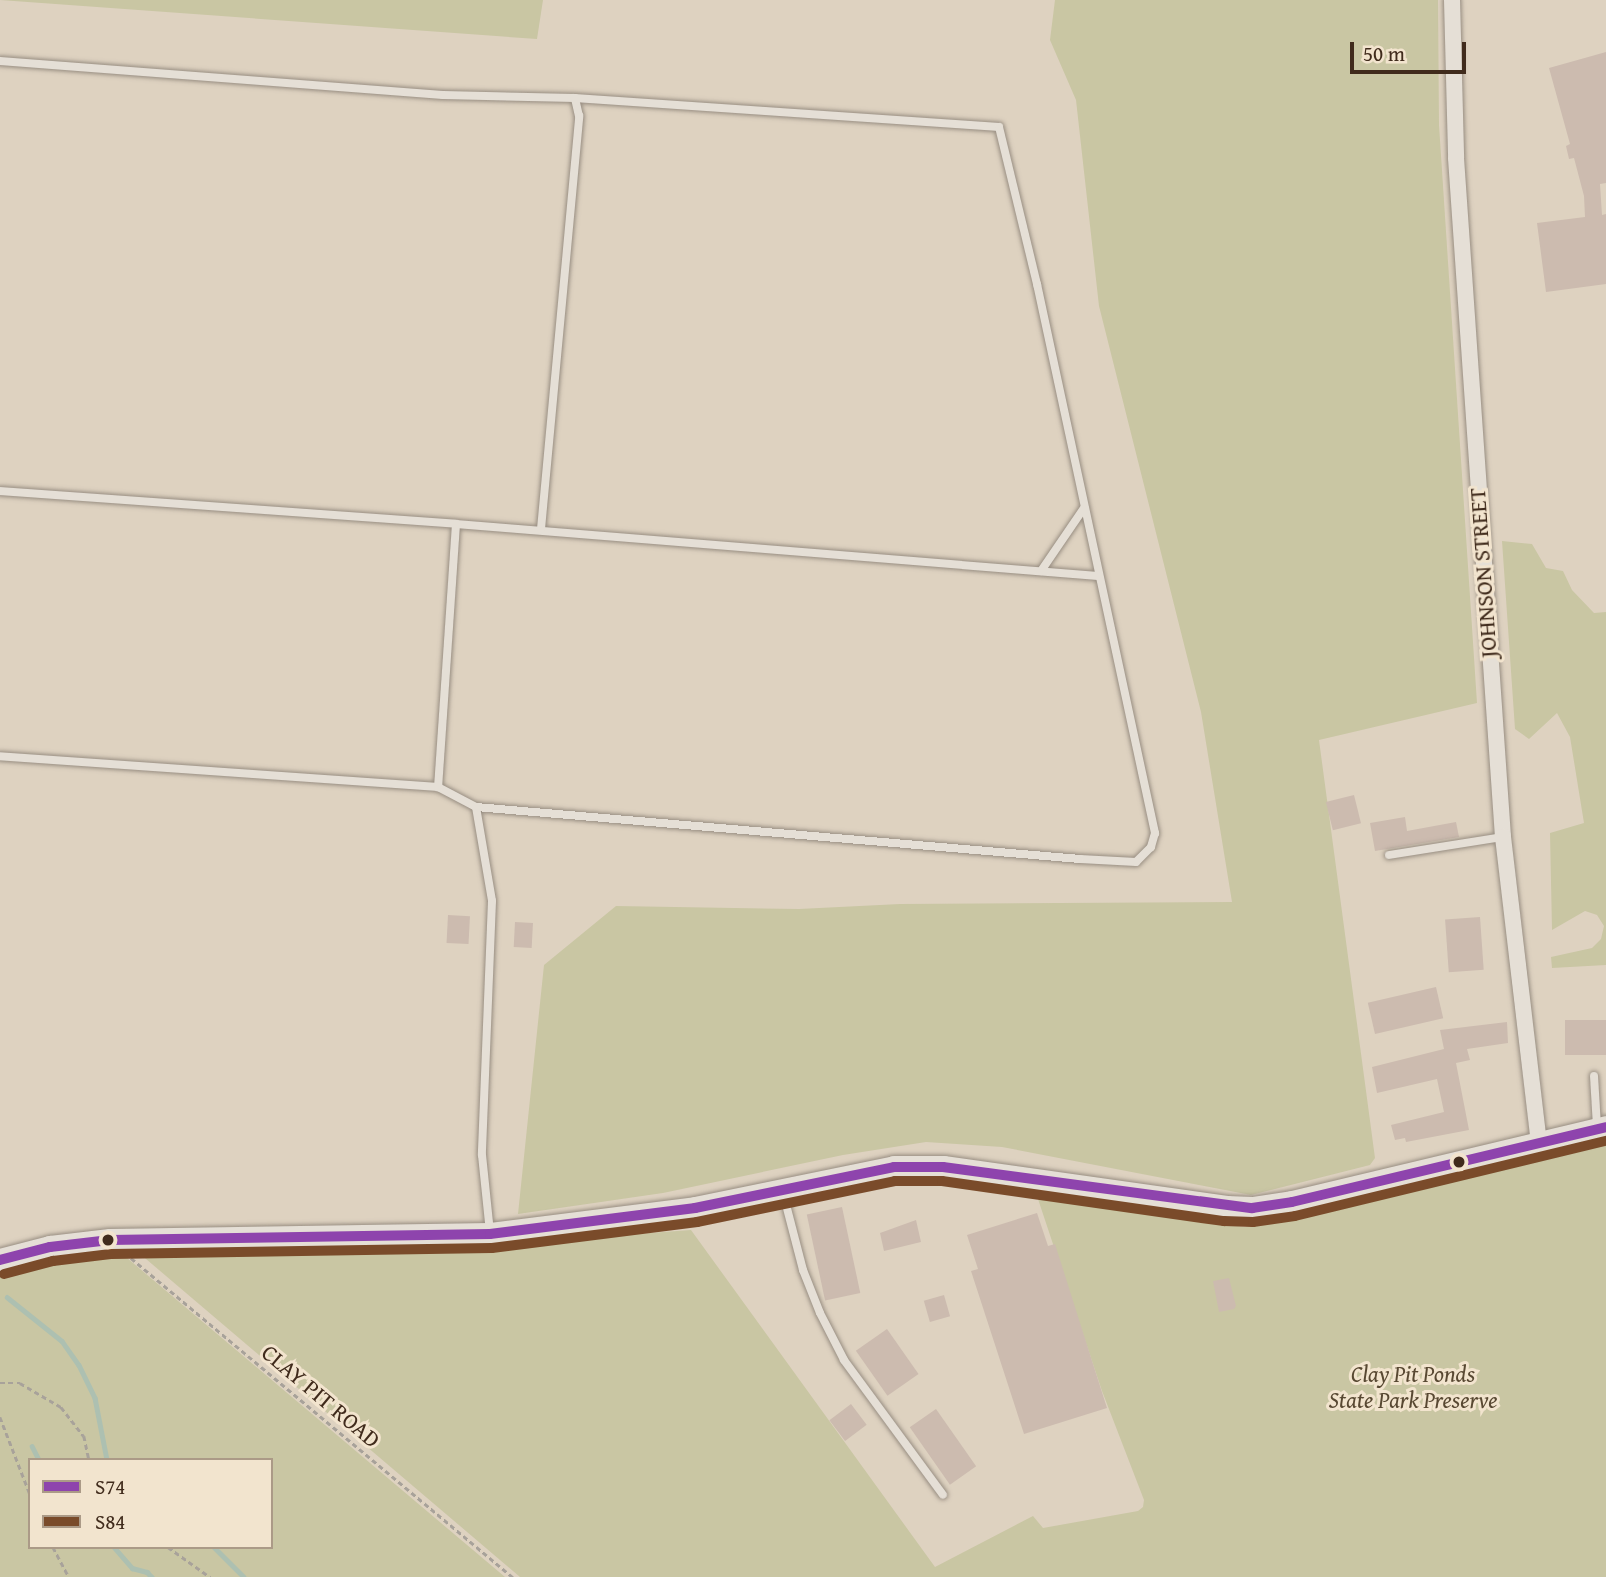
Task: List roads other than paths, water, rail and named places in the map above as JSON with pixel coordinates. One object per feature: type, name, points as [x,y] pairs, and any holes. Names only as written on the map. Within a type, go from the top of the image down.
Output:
[{"type":"street","name":"JOHNSON STREET","points":[[1452,0],[1456,158],[1503,837],[1539,1144]]},
{"type":"street","points":[[0,1260],[50,1247],[110,1240],[490,1234],[695,1208],[894,1167],[943,1167],[1226,1207],[1252,1208],[1292,1202],[1602,1128]]},
{"type":"lane","points":[[0,61],[443,95],[575,98],[999,127],[1037,284],[1155,833],[1152,847],[1136,863],[476,807],[439,787],[0,756]]},
{"type":"lane","points":[[541,529],[579,116],[575,98]]},
{"type":"lane","points":[[0,491],[541,529],[1098,576]]},
{"type":"lane","points":[[1041,571],[1084,508]]},
{"type":"lane","points":[[439,787],[456,524]]},
{"type":"lane","points":[[476,807],[492,901],[482,1155],[490,1234]]},
{"type":"lane","points":[[1389,855],[1503,837]]},
{"type":"lane","points":[[1594,1076],[1602,1128]]},
{"type":"lane","points":[[782,1190],[803,1270],[838,1348],[871,1400],[943,1495]]},
{"type":"waterway","points":[[7,1297],[62,1341],[79,1365],[95,1398],[107,1458]]},
{"type":"waterway","points":[[32,1446],[38,1458]]},
{"type":"waterway","points":[[116,1549],[132,1568],[147,1572],[152,1577]]},
{"type":"waterway","points":[[216,1549],[244,1577]]},
{"type":"park label","name":"Clay Pit Ponds State Park Preserve","points":[[1413,1387]]}]
